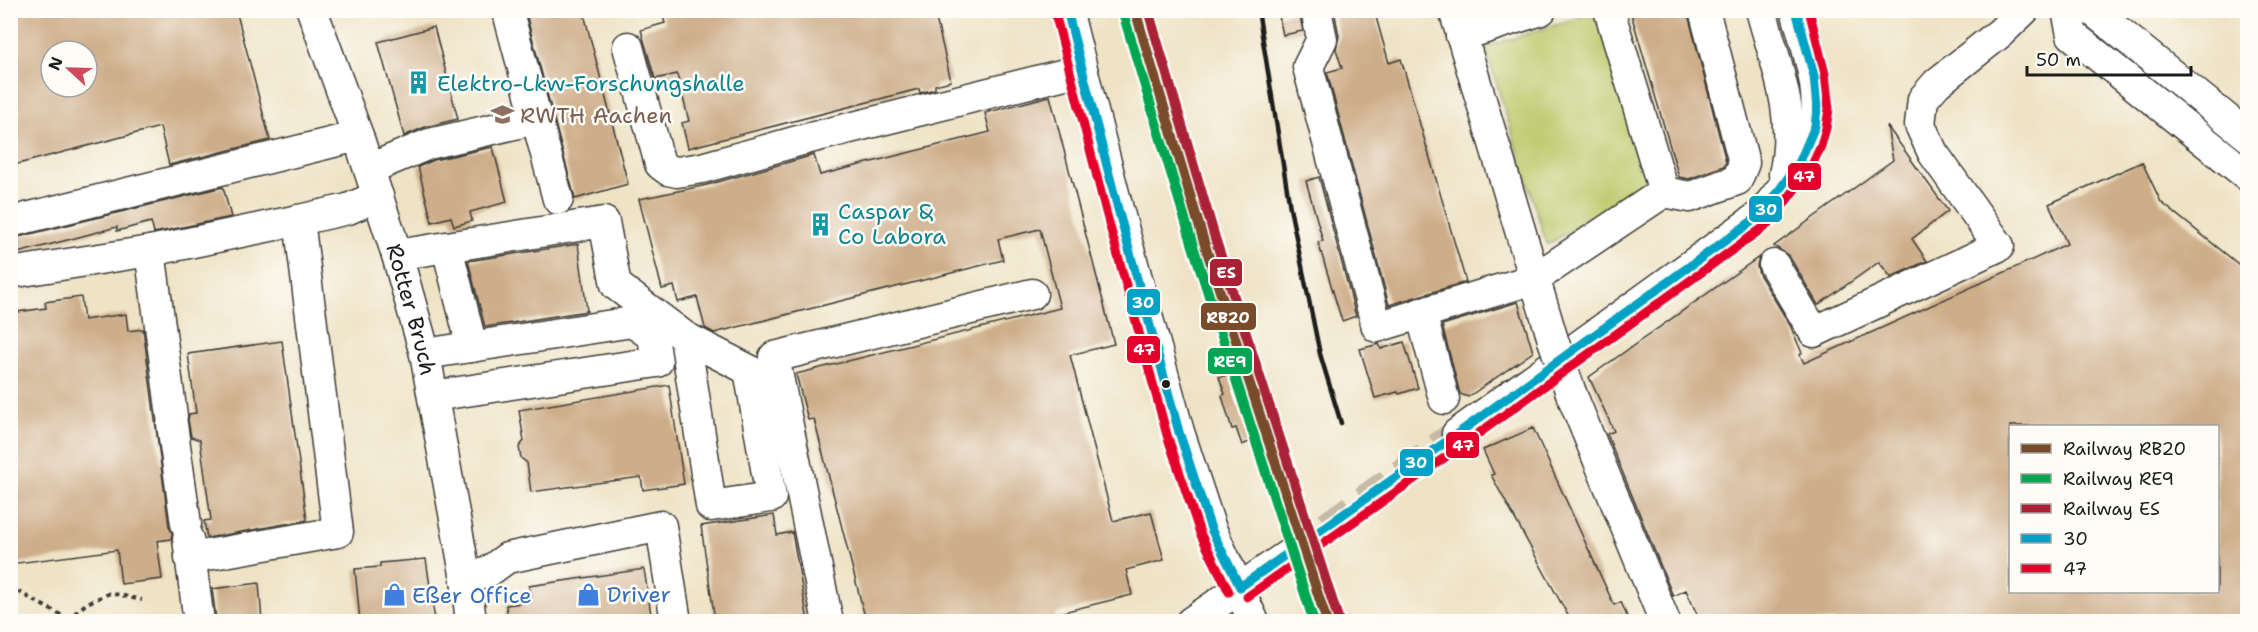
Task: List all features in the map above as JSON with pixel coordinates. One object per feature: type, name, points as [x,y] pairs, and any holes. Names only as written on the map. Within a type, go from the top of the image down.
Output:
[{"type":"street","name":"Rotter Bruch","points":[[312,10],[358,135],[397,255],[425,354],[466,579],[471,621]]},
{"type":"street","points":[[1067,10],[1179,432],[1211,529],[1254,621]]},
{"type":"street","points":[[1316,10],[1322,39],[1308,67],[1377,327],[1534,279],[1664,192],[1690,197],[1737,180],[1744,163],[1704,10]]},
{"type":"street","points":[[1541,10],[1458,23],[1534,279],[1571,393],[1665,621]]},
{"type":"street","points":[[1608,10],[1664,192]]},
{"type":"street","points":[[1761,10],[1786,99],[1790,129],[1789,156],[1780,191]]},
{"type":"street","points":[[1457,434],[1762,214],[1797,167],[1811,139],[1817,112],[1809,56],[1796,10]]},
{"type":"street","points":[[1774,265],[1814,332],[2000,246],[1933,153],[1920,125],[1920,117],[1923,99],[1937,83],[2000,33],[2024,10]]},
{"type":"street","points":[[2247,136],[2078,11],[2072,35],[2247,176]]},
{"type":"street","points":[[508,16],[558,199]]},
{"type":"street","points":[[628,47],[660,164],[668,170],[677,172],[702,168],[798,141],[1082,70]]},
{"type":"street","points":[[10,273],[150,251],[348,209],[373,182],[429,144],[536,119]]},
{"type":"street","points":[[10,222],[358,135]]},
{"type":"street","points":[[188,538],[338,532],[299,220]]},
{"type":"street","points":[[397,255],[603,222],[616,285],[685,337],[749,370],[771,497],[711,506],[685,337]]},
{"type":"street","points":[[447,247],[472,347]]},
{"type":"street","points":[[150,251],[199,621]]},
{"type":"street","points":[[828,621],[774,357],[1032,294]]},
{"type":"street","points":[[1421,313],[1444,399]]},
{"type":"street","points":[[425,354],[632,322],[653,336],[657,362],[433,396]]},
{"type":"street","points":[[466,579],[488,572],[507,558],[661,526],[676,621]]},
{"type":"street","points":[[1191,621],[1291,553]]},
{"type":"path","points":[[10,593],[15,590],[68,620],[87,603],[110,593],[142,600]]},
{"type":"green space","points":[[1597,12],[1650,182],[1547,245],[1485,47]]},
{"type":"building","points":[[24,10],[236,10],[270,140],[169,165],[160,127],[10,166],[10,14]]},
{"type":"building","points":[[525,10],[583,10],[628,184],[575,199]]},
{"type":"building","points":[[661,10],[934,10],[951,81],[935,85],[935,89],[920,93],[919,89],[688,148],[682,123],[689,121],[677,74],[655,79],[641,30],[665,23]]},
{"type":"building","points":[[1334,10],[1374,10],[1389,63],[1401,59],[1466,282],[1389,305],[1327,72],[1342,68],[1336,49],[1339,36]]},
{"type":"building","points":[[1630,10],[1687,10],[1726,162],[1724,166],[1689,179],[1679,177]]},
{"type":"building","points":[[1299,11],[1303,31],[1283,35],[1279,16]]},
{"type":"building","name":"Elektro-Lkw-Forschungshalle","points":[[434,27],[458,119],[425,127],[404,136],[378,42]]},
{"type":"building","points":[[1050,96],[1114,344],[1070,355],[1113,521],[1151,512],[1164,560],[1126,570],[1132,595],[1055,614],[1056,621],[866,621],[814,419],[808,420],[796,374],[1060,308],[1040,229],[998,239],[1003,260],[714,333],[705,328],[697,297],[678,302],[674,286],[662,289],[639,199],[707,185],[814,155],[820,175],[990,132],[985,113]]},
{"type":"building","points":[[1887,126],[1948,211],[1912,239],[1927,261],[1891,277],[1879,262],[1818,305],[1789,256],[1774,246],[1893,160]]},
{"type":"building","points":[[493,147],[507,202],[470,212],[472,221],[454,226],[451,217],[432,222],[418,167],[434,160]]},
{"type":"building","points":[[2142,162],[2161,202],[2247,271],[2247,621],[1700,621],[1686,590],[1673,596],[1607,434],[1614,431],[1589,377],[1759,257],[1757,266],[1759,274],[1790,325],[1804,363],[2067,244],[2049,204]]},
{"type":"building","points":[[1319,177],[1356,316],[1342,321],[1318,242],[1323,241],[1306,181]]},
{"type":"building","points":[[223,187],[231,217],[154,233],[151,222],[117,231],[117,227],[10,255],[10,239]]},
{"type":"building","points":[[578,244],[587,311],[485,327],[468,261]]},
{"type":"building","points":[[81,297],[84,320],[126,314],[128,331],[143,329],[169,526],[172,533],[171,539],[157,541],[162,579],[121,584],[117,550],[10,564],[10,313],[46,308],[45,302]]},
{"type":"building","points":[[1518,302],[1533,352],[1468,397],[1460,394],[1442,325]]},
{"type":"building","points":[[282,341],[307,520],[207,538],[204,521],[211,520],[200,440],[191,437],[188,420],[189,414],[196,413],[188,354]]},
{"type":"building","points":[[1404,342],[1418,388],[1375,398],[1360,349],[1379,344],[1381,349]]},
{"type":"building","points":[[1233,374],[1239,377],[1242,383],[1258,431],[1254,440],[1242,445],[1236,428],[1232,429],[1219,377]]},
{"type":"building","points":[[669,385],[684,484],[643,490],[641,477],[531,492],[527,463],[521,458],[519,447],[524,441],[519,410]]},
{"type":"building","points":[[1533,428],[1614,605],[1621,602],[1629,621],[1571,621],[1491,475],[1494,474],[1483,450]]},
{"type":"building","points":[[774,515],[777,535],[792,532],[808,621],[715,621],[701,526]]},
{"type":"building","name":"Eßer Office","points":[[426,559],[435,621],[360,621],[355,569],[380,567],[380,563]]},
{"type":"building","name":"Driver","points":[[644,569],[652,621],[508,621],[506,605],[531,602],[529,586]]},
{"type":"building","points":[[259,583],[262,621],[216,619],[212,589]]},
{"type":"tunnel","points":[[1291,553],[1457,434]]},
{"type":"railway","points":[[1258,10],[1290,208],[1320,354],[1341,423]]},
{"type":"rail line","name":"RB20","points":[[1135,10],[1204,242],[1327,622]]},
{"type":"rail line","name":"ES","points":[[1148,10],[1215,238],[1338,618]]},
{"type":"rail line","name":"RE9","points":[[1123,13],[1193,246],[1314,622]]},
{"type":"transit line","name":"30","points":[[1067,10],[1179,432],[1211,529],[1240,587]]},
{"type":"transit line","name":"30","points":[[1240,587],[1762,214],[1800,161],[1815,126],[1817,109],[1814,76],[1796,10]]},
{"type":"transit line","name":"47","points":[[1247,597],[1464,444],[1771,222],[1811,167],[1826,128],[1829,109],[1825,74],[1809,10]]},
{"type":"transit line","name":"47","points":[[1055,13],[1167,435],[1200,533],[1229,592]]},
{"type":"place","name":"Elektro-Lkw-Forschungshalle","points":[[419,83]]},
{"type":"place","name":"RWTH Aachen","points":[[502,115]]},
{"type":"place","name":"Caspar & Co Labora","points":[[820,224]]},
{"type":"place","name":"Driver","points":[[589,594]]},
{"type":"place","name":"Eßer Office","points":[[394,595]]}]
